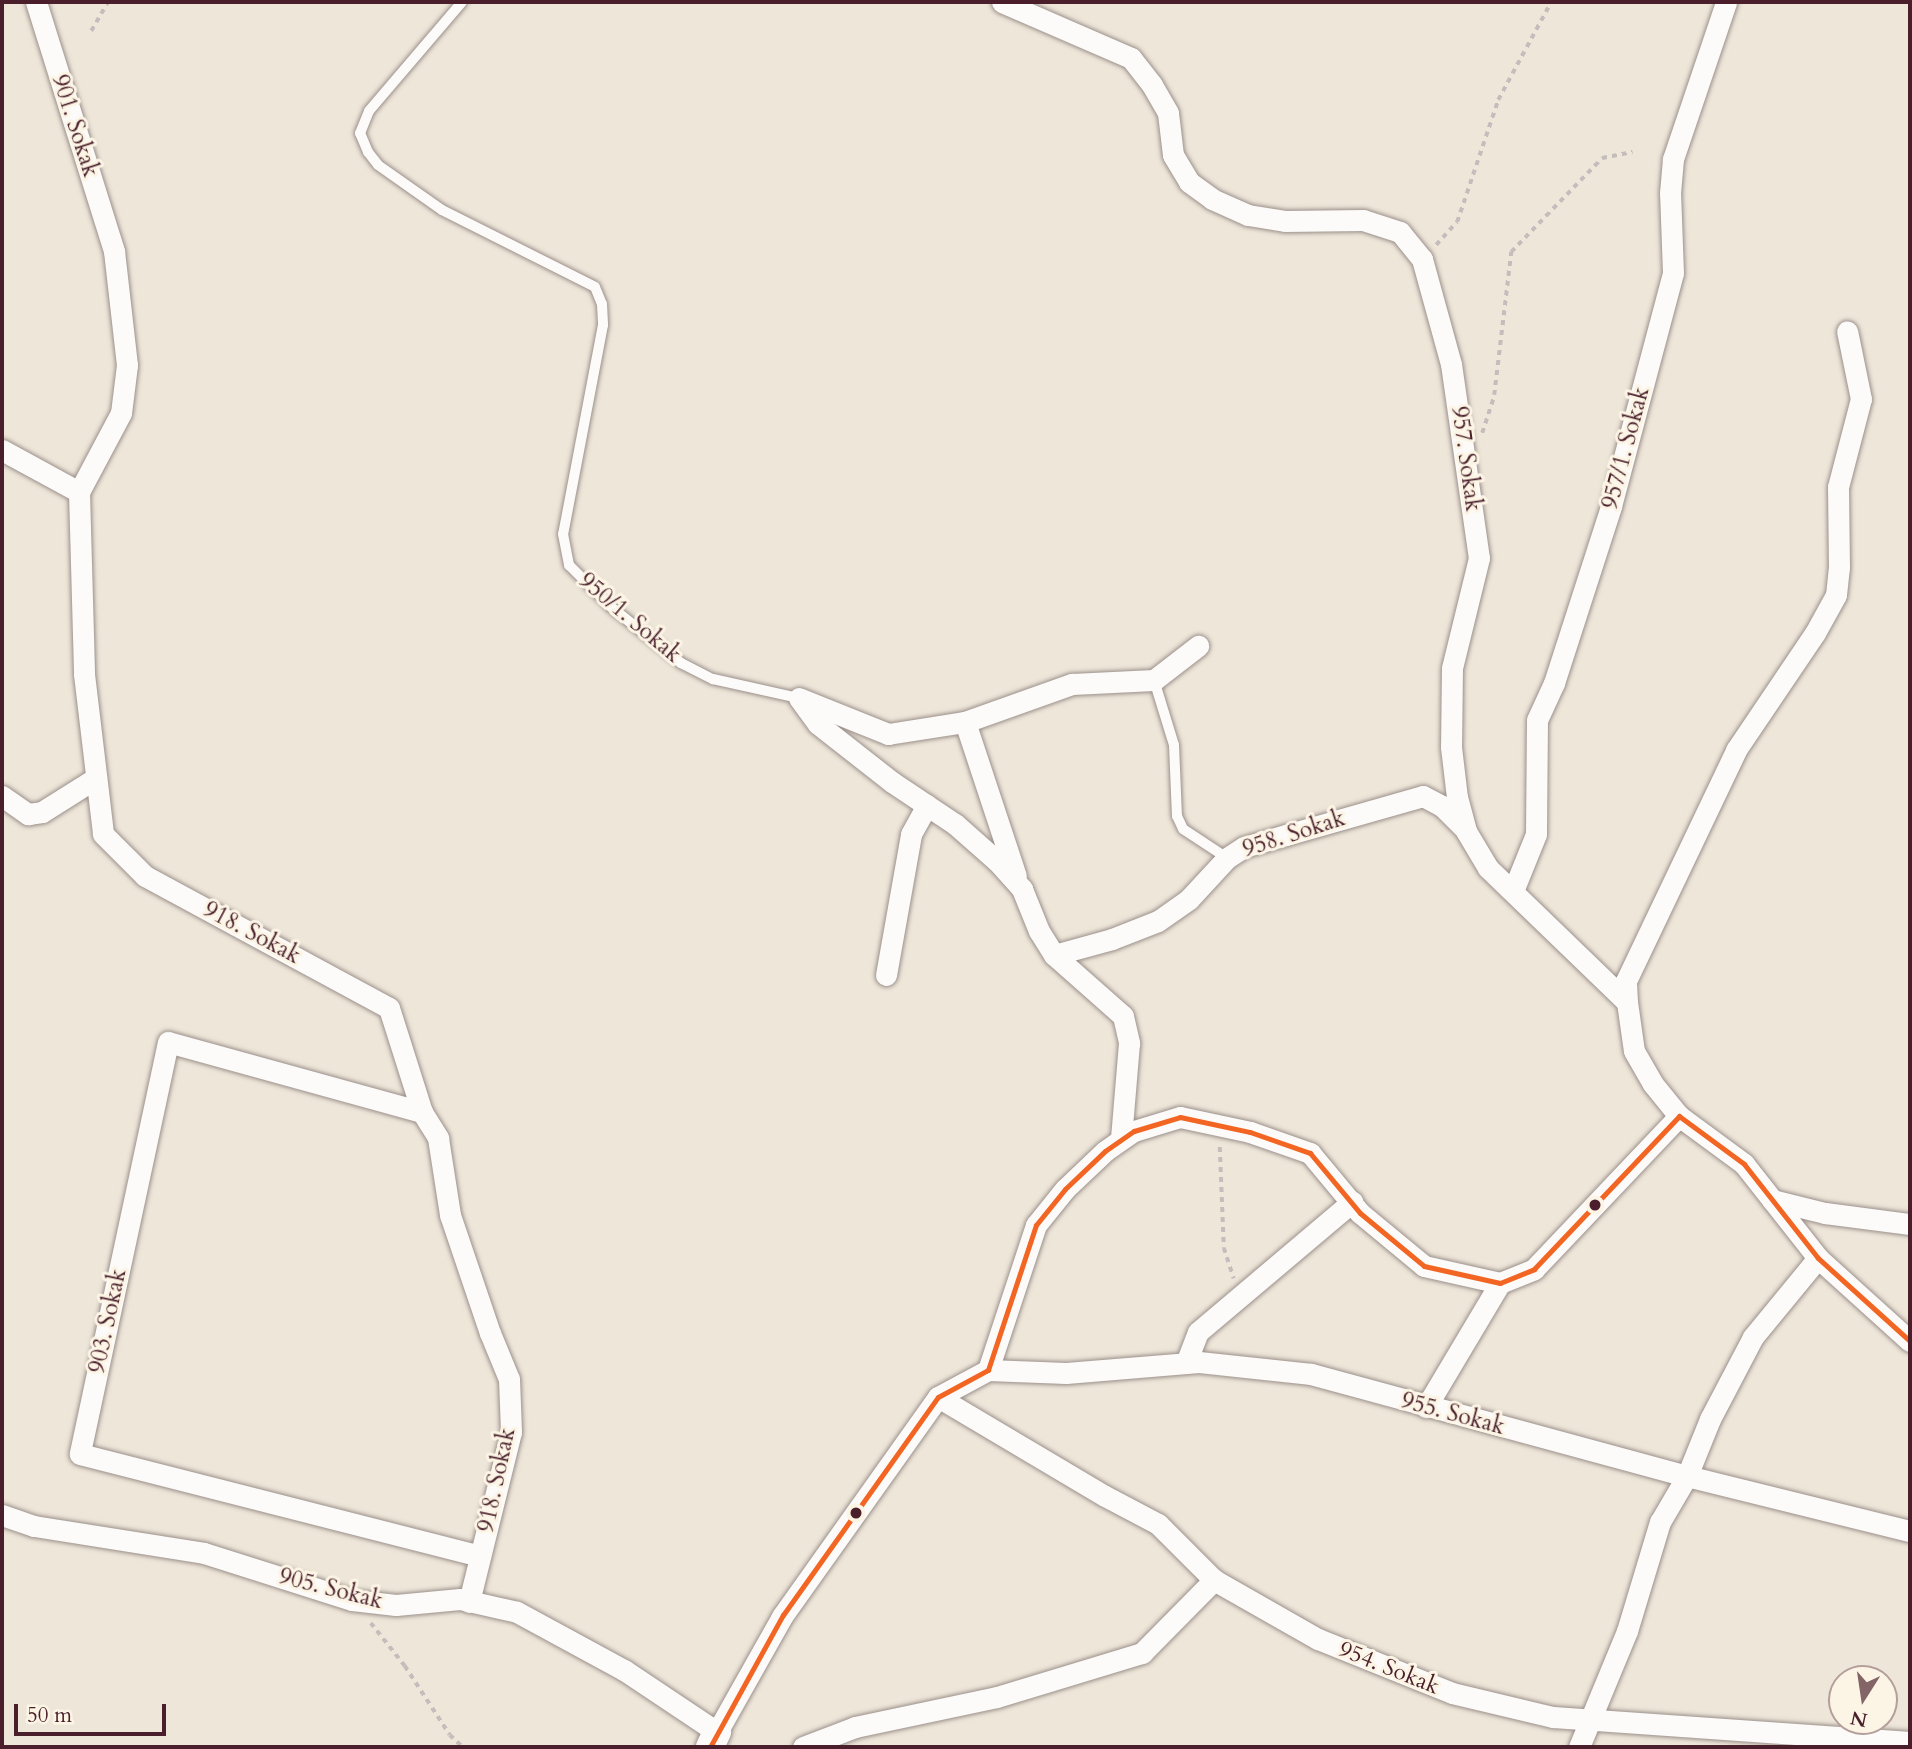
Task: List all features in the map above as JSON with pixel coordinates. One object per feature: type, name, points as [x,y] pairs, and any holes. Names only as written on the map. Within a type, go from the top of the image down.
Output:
[{"type":"street","name":"901. Sokak","points":[[36,2],[114,251]]},
{"type":"street","name":"957. Sokak","points":[[1002,2],[1131,58],[1152,85],[1168,114],[1173,155],[1189,182],[1212,199],[1248,215],[1285,221],[1363,220],[1399,232],[1422,259],[1451,364],[1479,558],[1452,668],[1451,747],[1457,797],[1466,831],[1488,868],[1627,1002]]},
{"type":"street","name":"957/1. Sokak","points":[[1513,891],[1536,834],[1537,720],[1554,683],[1611,506],[1673,272],[1670,193],[1673,159],[1726,2]]},
{"type":"street","name":"918. Sokak","points":[[114,251],[127,365],[121,413],[79,492],[84,674],[103,834],[145,876],[389,1008],[422,1112],[438,1138],[450,1215],[490,1333],[509,1379],[510,1432],[470,1602]]},
{"type":"street","points":[[1847,331],[1861,399],[1838,487],[1839,568],[1836,595],[1815,633],[1736,750],[1626,981],[1627,1002],[1634,1051],[1653,1084],[1679,1116],[1744,1164],[1818,1258],[1910,1341]]},
{"type":"street","points":[[2,450],[79,492]]},
{"type":"street","points":[[799,698],[865,727],[888,734],[965,722],[1072,684],[1154,680],[1198,646]]},
{"type":"street","points":[[799,698],[818,724],[892,782],[956,824],[997,861],[1022,889]]},
{"type":"street","points":[[965,722],[1009,859],[1040,931],[1054,955],[1123,1016],[1129,1043],[1121,1139]]},
{"type":"street","points":[[2,796],[28,814],[41,812],[96,778]]},
{"type":"street","name":"958. Sokak","points":[[1054,955],[1112,939],[1158,921],[1189,899],[1227,858],[1244,848],[1423,796],[1442,806],[1466,831]]},
{"type":"street","points":[[886,975],[911,834],[927,805]]},
{"type":"street","name":"903. Sokak","points":[[422,1112],[168,1042],[80,1454],[480,1556]]},
{"type":"street","points":[[713,1739],[783,1615],[938,1397],[988,1370],[1036,1225],[1065,1189],[1121,1139],[1134,1131],[1180,1117],[1250,1132],[1310,1153],[1360,1213],[1424,1266],[1500,1283],[1534,1269],[1679,1116]]},
{"type":"street","points":[[1772,1200],[1872,1221],[1910,1224]]},
{"type":"street","points":[[1186,1363],[1198,1332],[1352,1202]]},
{"type":"street","points":[[1579,1747],[1627,1631],[1660,1521],[1686,1476],[1710,1419],[1753,1337],[1818,1258]]},
{"type":"street","points":[[1426,1407],[1500,1283]]},
{"type":"street","name":"955. Sokak","points":[[988,1370],[1066,1373],[1186,1363],[1311,1374],[1686,1476],[1910,1531]]},
{"type":"street","name":"954. Sokak","points":[[938,1397],[1105,1496],[1158,1524],[1214,1580],[1318,1639],[1452,1693],[1553,1717],[1824,1742],[1910,1742]]},
{"type":"street","name":"905. Sokak","points":[[2,1515],[34,1526],[204,1553],[352,1600],[396,1605],[460,1599],[517,1612],[624,1670],[713,1739]]},
{"type":"street","points":[[803,1747],[855,1727],[997,1697],[1142,1653],[1214,1580]]},
{"type":"lane","name":"950/1. Sokak","points":[[462,2],[369,111],[360,133],[368,152],[378,165],[442,210],[594,287],[602,304],[603,324],[564,534],[569,565],[611,607],[681,663],[713,679],[799,698]]},
{"type":"lane","points":[[1154,680],[1174,745],[1177,816],[1183,829],[1227,858]]},
{"type":"path","points":[[91,31],[108,2]]},
{"type":"path","points":[[1422,259],[1457,222],[1498,100],[1551,2]]},
{"type":"path","points":[[1481,435],[1494,396],[1511,252],[1602,158],[1632,152]]},
{"type":"path","points":[[1222,1126],[1220,1157],[1224,1248],[1240,1296]]},
{"type":"path","points":[[352,1600],[405,1666],[450,1735],[463,1747]]},
{"type":"transit line","points":[[710,1747],[783,1615],[938,1397],[988,1370],[1036,1225],[1065,1189],[1105,1151],[1134,1131],[1180,1117],[1250,1132],[1310,1153],[1360,1213],[1424,1266],[1500,1283],[1534,1269],[1679,1116],[1744,1164],[1818,1258],[1910,1341]]}]
